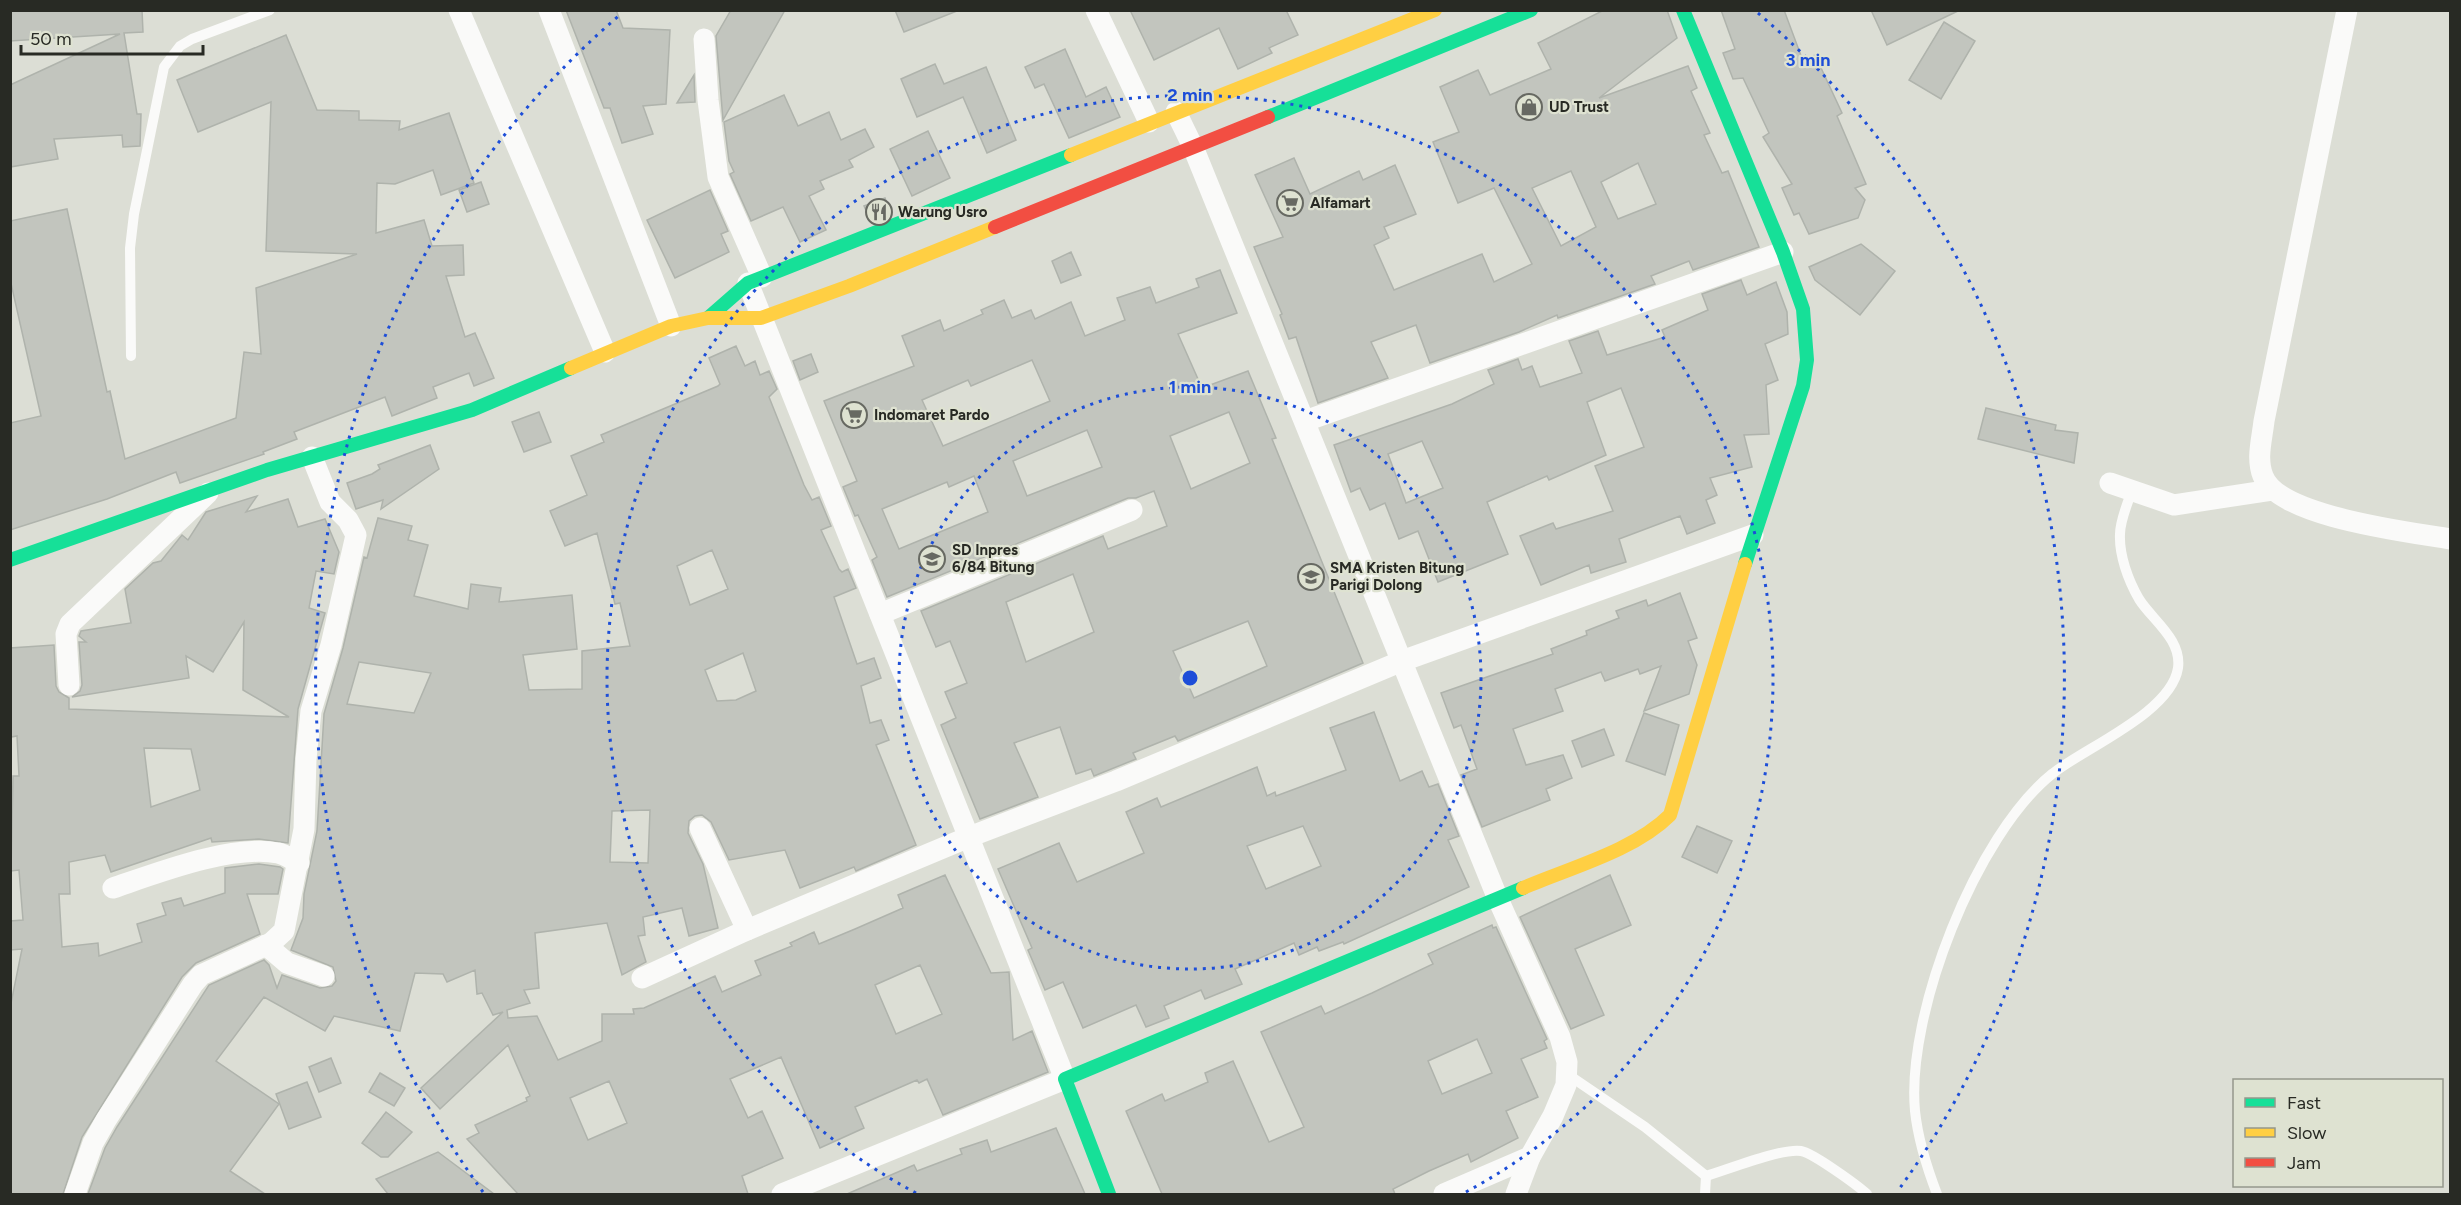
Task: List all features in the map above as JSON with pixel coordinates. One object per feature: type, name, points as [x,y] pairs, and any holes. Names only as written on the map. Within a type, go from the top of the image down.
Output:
[{"type":"street","points":[[459,10],[604,352]]},
{"type":"street","points":[[549,10],[671,326]]},
{"type":"street","points":[[1096,10],[1149,122]]},
{"type":"street","points":[[708,318],[755,280],[1435,10]]},
{"type":"street","points":[[10,561],[212,488],[472,410],[604,352],[671,326],[708,318],[761,318],[849,286],[1531,10]]},
{"type":"street","points":[[782,1194],[1065,1079],[1637,840],[1657,828],[1670,815],[1753,535],[1803,386],[1807,360],[1803,309],[1784,252],[1683,10]]},
{"type":"street","points":[[2347,10],[2264,421],[2259,458],[2263,477],[2272,490],[2294,504],[2343,519],[2451,539]]},
{"type":"street","points":[[704,39],[708,100],[718,177],[755,280],[761,318],[1109,1194]]},
{"type":"street","points":[[1176,112],[1193,147],[1498,899],[1560,1037],[1567,1062],[1566,1085],[1553,1116],[1530,1157],[1516,1194]]},
{"type":"street","points":[[1305,421],[1784,252]]},
{"type":"street","points":[[75,1194],[93,1143],[193,984],[212,969],[266,945],[278,938],[284,931],[304,829],[306,759],[311,711],[331,645],[356,535],[348,520],[330,502],[312,457]]},
{"type":"street","points":[[2110,483],[2174,505],[2272,490]]},
{"type":"street","points":[[69,685],[66,634],[70,624],[212,488]]},
{"type":"street","points":[[880,614],[1132,510]]},
{"type":"street","points":[[642,978],[747,930],[969,837],[1116,781],[1402,661],[1753,535]]},
{"type":"street","points":[[700,828],[747,930]]},
{"type":"street","points":[[113,888],[236,852],[281,853],[299,863]]},
{"type":"street","points":[[266,945],[287,963],[324,976]]},
{"type":"street","points":[[1444,1194],[1530,1157]]},
{"type":"lane","points":[[131,356],[130,248],[134,214],[164,68],[180,46],[192,39],[270,10]]},
{"type":"lane","points":[[1937,1194],[1929,1174],[1915,1111],[1916,1076],[1924,1014],[1952,926],[1999,837],[2025,800],[2052,774],[2138,719],[2158,702],[2178,668],[2177,656],[2166,630],[2139,599],[2124,566],[2119,533],[2132,490]]},
{"type":"lane","points":[[1567,1074],[1645,1127],[1706,1176]]},
{"type":"lane","points":[[1706,1176],[1786,1152],[1803,1151],[1868,1194]]},
{"type":"lane","points":[[1705,1194],[1706,1176]]},
{"type":"building","points":[[10,10],[142,10],[143,32],[124,33],[137,114],[141,114],[140,146],[123,147],[122,135],[54,139],[58,159],[10,167],[10,85],[120,34],[10,41]]},
{"type":"building","points":[[566,10],[616,10],[623,28],[670,30],[666,104],[643,106],[653,134],[622,143],[610,108],[604,108]]},
{"type":"building","points":[[731,10],[785,10],[723,120],[716,36]]},
{"type":"building","points":[[895,10],[957,10],[957,11],[904,32]]},
{"type":"building","points":[[1130,10],[1286,10],[1298,35],[1269,48],[1272,53],[1238,69],[1219,28],[1154,60]]},
{"type":"building","points":[[1604,10],[1667,10],[1677,38],[1599,98],[1688,66],[1697,88],[1691,91],[1710,133],[1704,135],[1722,173],[1728,171],[1759,247],[1693,270],[1689,261],[1651,276],[1655,284],[1558,318],[1557,315],[1519,332],[1430,363],[1416,325],[1371,342],[1388,378],[1318,403],[1296,337],[1289,339],[1280,315],[1282,314],[1254,247],[1283,237],[1255,175],[1294,158],[1310,194],[1359,171],[1363,180],[1395,165],[1416,214],[1384,227],[1389,238],[1374,245],[1394,290],[1482,254],[1494,282],[1532,264],[1494,188],[1458,203],[1433,142],[1459,132],[1440,87],[1478,70],[1490,95],[1551,69],[1538,43]],"holes":[[[1638,163],[1656,204],[1618,219],[1601,182]],[[1571,171],[1596,227],[1561,246],[1532,188]]]},
{"type":"building","points":[[1721,10],[1784,10],[1803,61],[1815,55],[1842,113],[1837,116],[1866,184],[1855,188],[1865,200],[1858,218],[1809,234],[1799,213],[1794,215],[1782,188],[1792,184],[1763,137],[1769,133],[1743,78],[1733,79],[1723,53],[1735,49]]},
{"type":"building","points":[[1871,10],[1960,10],[1887,45]]},
{"type":"building","points":[[1944,22],[1975,41],[1941,99],[1909,80]]},
{"type":"building","points":[[286,35],[317,110],[359,111],[359,120],[400,121],[399,130],[449,113],[474,183],[441,195],[433,170],[395,184],[377,183],[376,233],[424,220],[432,246],[463,245],[464,275],[446,276],[465,337],[475,333],[494,378],[474,386],[469,373],[433,387],[437,398],[392,416],[385,397],[294,432],[297,439],[263,452],[264,454],[180,483],[176,472],[107,499],[10,530],[10,423],[41,416],[10,279],[10,221],[67,209],[107,392],[110,391],[125,459],[236,418],[244,352],[261,354],[256,288],[357,254],[266,251],[271,102],[198,132],[177,80]]},
{"type":"building","points":[[1065,49],[1086,97],[1106,87],[1120,117],[1069,138],[1044,84],[1035,88],[1025,67]]},
{"type":"building","points":[[935,64],[944,84],[986,67],[1016,140],[987,153],[963,97],[917,117],[901,79]]},
{"type":"building","points":[[694,75],[695,102],[677,103]]},
{"type":"building","points":[[784,95],[798,126],[829,112],[841,140],[865,129],[874,147],[849,160],[853,167],[820,181],[824,189],[809,196],[826,230],[800,242],[783,207],[751,221],[730,174],[734,172],[729,161],[724,122]]},
{"type":"building","points":[[928,131],[950,178],[912,196],[890,149]]},
{"type":"building","points":[[481,182],[489,204],[467,212],[459,190]]},
{"type":"building","points":[[710,190],[728,231],[721,234],[729,252],[675,278],[647,220]]},
{"type":"building","points":[[885,198],[889,209],[869,217],[864,206]]},
{"type":"building","points":[[1861,244],[1895,271],[1860,315],[1815,280],[1809,267]]},
{"type":"building","points":[[1071,252],[1081,275],[1061,283],[1052,261]]},
{"type":"building","points":[[1220,270],[1237,313],[1178,334],[1202,388],[1248,371],[1276,438],[1272,439],[1363,663],[1178,741],[1175,736],[1133,753],[1136,759],[1094,776],[1091,769],[1076,774],[1060,727],[1014,743],[1038,797],[980,819],[941,725],[956,718],[945,692],[967,683],[950,641],[936,647],[921,611],[1103,536],[1108,549],[1167,526],[1154,491],[1136,498],[1128,498],[887,597],[872,560],[877,557],[858,515],[855,516],[843,487],[857,481],[824,401],[914,366],[902,336],[940,320],[944,331],[983,314],[981,310],[1004,300],[1012,318],[1031,310],[1035,319],[1071,302],[1085,336],[1125,320],[1117,298],[1150,287],[1156,303],[1199,287],[1196,279]],"holes":[[[1032,360],[1050,401],[943,446],[922,400],[968,380],[971,386]],[[1229,412],[1250,463],[1191,489],[1170,436]],[[1087,430],[1102,467],[1027,496],[1013,461]],[[974,476],[988,512],[899,549],[882,509],[947,482],[949,487]],[[1073,574],[1094,632],[1026,662],[1006,602]],[[1248,621],[1267,666],[1194,698],[1173,651]]]},
{"type":"building","points":[[1741,280],[1747,295],[1776,282],[1787,312],[1788,334],[1765,344],[1778,380],[1766,385],[1769,434],[1744,435],[1752,467],[1710,478],[1717,495],[1706,500],[1715,523],[1687,534],[1680,516],[1619,539],[1626,562],[1591,573],[1589,565],[1541,585],[1520,536],[1553,523],[1556,529],[1613,511],[1595,466],[1644,447],[1621,388],[1587,402],[1606,455],[1549,480],[1547,476],[1487,502],[1508,554],[1438,582],[1418,531],[1399,539],[1385,503],[1370,510],[1360,488],[1351,492],[1334,445],[1452,404],[1494,384],[1488,370],[1518,359],[1522,370],[1532,366],[1540,387],[1582,373],[1569,341],[1598,331],[1607,355],[1665,337],[1662,330],[1708,310],[1702,294]],"holes":[[[1422,441],[1443,488],[1406,503],[1388,454]]]},
{"type":"building","points":[[736,346],[745,366],[755,361],[760,375],[769,371],[777,389],[769,397],[804,485],[812,500],[819,497],[831,526],[821,530],[839,569],[842,572],[848,569],[856,588],[834,597],[857,664],[874,658],[881,678],[861,686],[870,723],[881,720],[889,740],[876,745],[916,845],[856,871],[854,867],[800,888],[785,850],[729,860],[711,822],[702,815],[695,816],[689,821],[688,833],[703,864],[718,928],[689,936],[682,908],[643,917],[645,935],[638,936],[646,962],[622,975],[607,923],[535,933],[539,988],[524,990],[530,1003],[507,1010],[508,1018],[537,1016],[558,1060],[602,1041],[602,1014],[634,1014],[633,1009],[644,1008],[715,976],[722,992],[761,975],[755,961],[792,946],[790,943],[814,932],[819,944],[903,908],[898,895],[945,875],[991,973],[1009,972],[1013,1040],[1032,1031],[1048,1072],[943,1115],[927,1079],[919,1083],[917,1080],[855,1107],[864,1128],[820,1148],[781,1057],[730,1079],[748,1118],[762,1111],[783,1158],[742,1176],[748,1194],[518,1194],[467,1139],[479,1133],[475,1125],[527,1101],[526,1098],[530,1096],[508,1045],[440,1109],[421,1088],[503,1012],[493,1015],[482,993],[477,994],[475,970],[447,982],[443,974],[415,973],[400,1031],[334,1016],[325,1031],[264,997],[216,1061],[279,1104],[230,1171],[265,1194],[88,1194],[105,1148],[117,1127],[209,985],[264,960],[269,965],[277,988],[282,975],[320,988],[332,986],[336,981],[333,967],[291,950],[303,918],[304,894],[317,831],[324,714],[343,648],[364,557],[367,558],[378,518],[412,526],[408,540],[428,545],[414,596],[468,609],[471,584],[501,588],[499,602],[572,595],[577,649],[523,655],[529,690],[582,689],[582,651],[630,646],[620,603],[615,604],[597,533],[565,546],[550,511],[587,495],[571,456],[604,442],[601,435],[718,386],[720,384],[709,358]],"holes":[[[712,550],[728,589],[690,605],[677,566]],[[743,653],[756,691],[736,700],[717,701],[705,670]],[[359,662],[431,673],[414,713],[347,704]],[[650,810],[648,863],[610,862],[612,811]],[[920,965],[942,1014],[896,1034],[875,985]],[[609,1081],[627,1123],[588,1140],[570,1098]]]},
{"type":"building","points":[[811,354],[818,372],[800,380],[793,361]]},
{"type":"building","points":[[1986,408],[2056,425],[2055,430],[2078,433],[2074,463],[1978,439]]},
{"type":"building","points":[[539,412],[551,442],[524,452],[512,422]]},
{"type":"building","points":[[430,445],[439,469],[381,509],[383,500],[356,509],[347,483],[372,474],[380,469],[378,465]]},
{"type":"building","points":[[257,496],[246,512],[288,499],[298,527],[325,519],[339,552],[334,574],[316,571],[309,608],[325,613],[298,709],[288,843],[259,839],[212,842],[211,838],[111,872],[105,855],[69,862],[70,894],[59,894],[62,947],[98,943],[99,956],[142,942],[137,924],[166,915],[162,903],[181,898],[184,906],[225,893],[225,868],[259,864],[280,867],[283,869],[278,894],[247,894],[260,934],[196,963],[182,977],[82,1137],[63,1194],[10,1194],[10,1008],[22,949],[10,950],[10,921],[23,920],[19,870],[11,871],[13,776],[19,776],[17,736],[11,737],[10,648],[54,645],[56,686],[59,692],[69,698],[69,709],[289,717],[243,690],[244,622],[213,672],[186,656],[189,678],[72,697],[80,691],[82,685],[79,642],[86,642],[79,636],[81,631],[131,623],[125,589],[153,563],[161,561],[182,535],[188,540],[206,512]],"holes":[[[144,748],[191,749],[200,790],[151,807]]]},
{"type":"building","points":[[1680,593],[1697,638],[1688,641],[1697,665],[1689,694],[1644,711],[1661,666],[1640,674],[1638,669],[1605,681],[1601,672],[1555,689],[1563,711],[1513,729],[1526,765],[1563,755],[1572,778],[1546,789],[1550,800],[1482,827],[1461,775],[1477,769],[1461,725],[1454,728],[1441,693],[1553,654],[1551,649],[1587,635],[1586,631],[1619,618],[1616,611],[1646,600],[1648,606]]},
{"type":"building","points":[[1374,712],[1400,781],[1422,771],[1429,787],[1438,784],[1459,836],[1448,840],[1469,887],[1344,944],[1343,942],[1319,951],[1317,947],[1299,955],[1294,943],[1235,969],[1242,984],[1205,999],[1201,990],[1164,1006],[1169,1018],[1146,1027],[1136,1005],[1083,1028],[1063,982],[1045,990],[1028,950],[1032,948],[998,869],[1059,843],[1077,882],[1144,853],[1126,812],[1157,798],[1161,807],[1257,767],[1267,796],[1275,792],[1276,796],[1346,770],[1330,728]],"holes":[[[1303,826],[1321,866],[1266,889],[1247,846]]]},
{"type":"building","points":[[1644,713],[1679,725],[1665,775],[1626,761]]},
{"type":"building","points":[[1604,729],[1614,755],[1582,767],[1572,741]]},
{"type":"building","points":[[1697,826],[1732,841],[1717,873],[1682,857]]},
{"type":"building","points":[[1610,875],[1631,925],[1575,949],[1604,1015],[1571,1029],[1520,917]]},
{"type":"building","points":[[1492,925],[1493,928],[1496,927],[1547,1039],[1544,1041],[1547,1048],[1521,1059],[1538,1097],[1506,1111],[1518,1138],[1471,1162],[1468,1154],[1429,1171],[1393,1189],[1395,1194],[1162,1194],[1126,1111],[1162,1094],[1165,1101],[1208,1082],[1205,1073],[1233,1061],[1269,1142],[1304,1127],[1261,1032],[1321,1006],[1325,1014],[1372,993],[1433,964],[1428,954]],"holes":[[[1477,1039],[1492,1073],[1442,1094],[1428,1061]]]},
{"type":"building","points":[[331,1058],[341,1083],[319,1092],[309,1067]]},
{"type":"building","points":[[380,1073],[405,1088],[394,1106],[369,1092]]},
{"type":"building","points":[[307,1082],[321,1117],[289,1129],[276,1094]]},
{"type":"building","points":[[386,1112],[412,1132],[388,1157],[381,1157],[362,1143]]},
{"type":"building","points":[[1056,1128],[1085,1194],[847,1194],[914,1165],[917,1171],[962,1154],[960,1149],[987,1140],[991,1152]]},
{"type":"building","points":[[438,1152],[494,1194],[388,1194],[376,1179]]},
{"type":"traffic: fast","points":[[1268,117],[1531,10]]},
{"type":"traffic: fast","points":[[1683,10],[1783,252],[1803,309],[1807,360],[1803,386],[1745,564]]},
{"type":"traffic: fast","points":[[708,318],[748,283],[1071,155]]},
{"type":"traffic: fast","points":[[10,560],[267,470],[472,410],[571,368]]},
{"type":"traffic: fast","points":[[1109,1194],[1065,1079],[1523,888]]},
{"type":"traffic: slow","points":[[1071,155],[1435,10]]},
{"type":"traffic: slow","points":[[571,368],[671,326],[708,318],[761,318],[849,286],[995,227]]},
{"type":"traffic: slow","points":[[1523,888],[1620,849],[1655,828],[1670,815],[1745,564]]},
{"type":"traffic: jam","points":[[995,227],[1268,117]]},
{"type":"place","name":"UD Trust","points":[[1529,107]]},
{"type":"place","name":"Alfamart","points":[[1290,203]]},
{"type":"place","name":"Warung Usro","points":[[879,212]]},
{"type":"place","name":"Indomaret Pardo","points":[[854,415]]},
{"type":"place","name":"SD Inpres 6/84 Bitung","points":[[932,559]]},
{"type":"place","name":"SMA Kristen Bitung Parigi Dolong","points":[[1311,577]]}]
